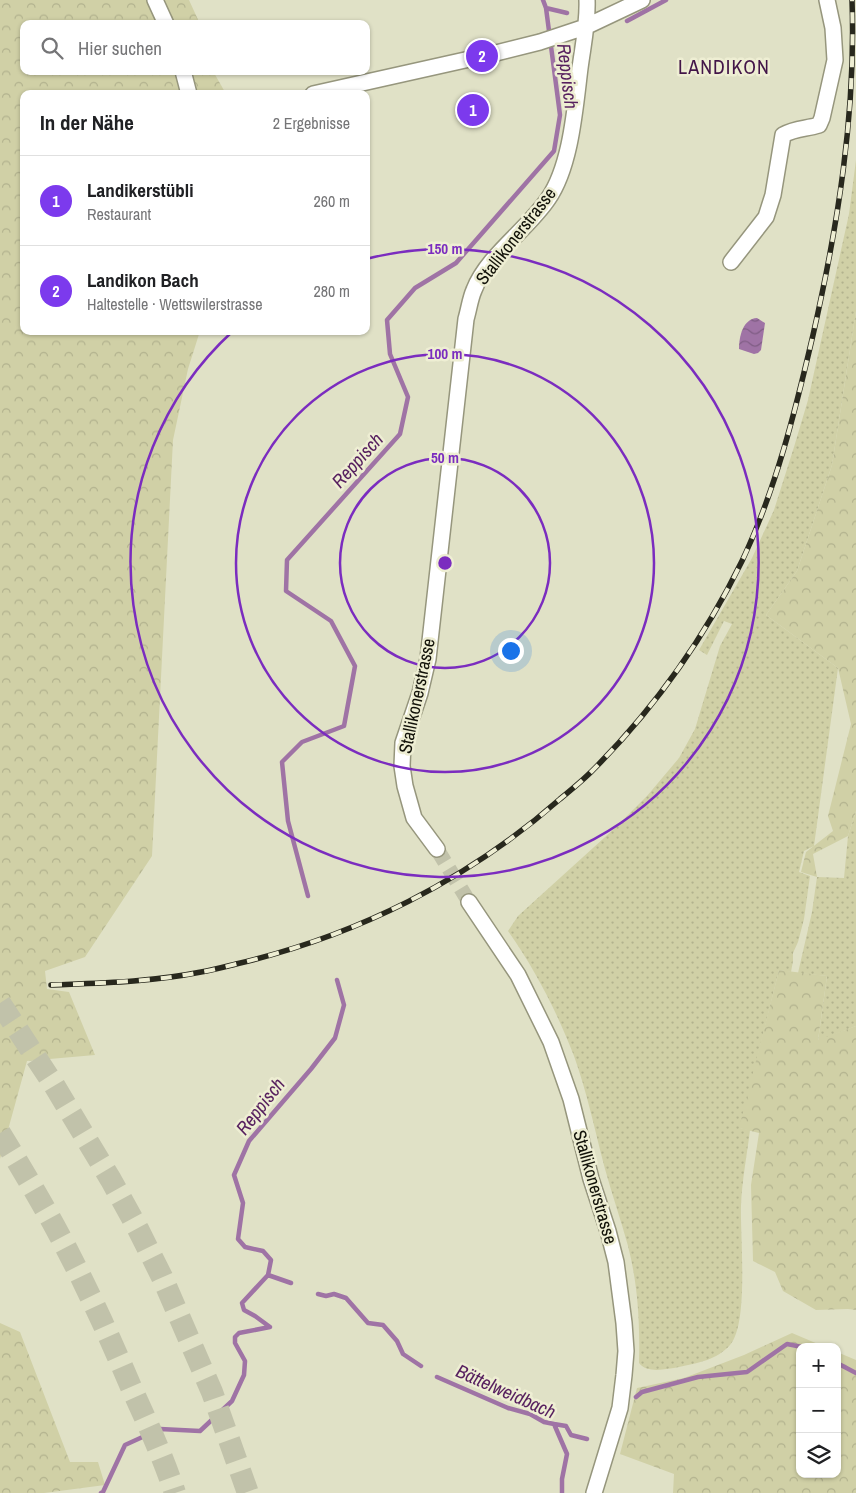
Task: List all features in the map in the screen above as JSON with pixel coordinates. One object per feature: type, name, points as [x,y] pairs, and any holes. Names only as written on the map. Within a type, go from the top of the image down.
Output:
[{"type":"street","points":[[155,0],[164,20]]},
{"type":"street","name":"Stallikonerstrasse","points":[[437,849],[414,818],[405,786],[402,766],[403,743],[420,693],[426,668],[466,319],[474,289],[483,274],[548,200],[559,179],[567,157],[586,28],[588,0]]},
{"type":"street","points":[[331,90],[500,52],[561,36],[586,28],[642,0]]},
{"type":"street","points":[[731,262],[766,217],[773,195],[783,135],[800,128],[819,125],[822,118],[835,60],[833,28],[827,0]]},
{"type":"street","points":[[184,75],[188,90]]},
{"type":"street","name":"Stallikonerstrasse","points":[[469,902],[518,975],[551,1042],[571,1099],[591,1179],[616,1262],[624,1322],[626,1351],[624,1375],[620,1408],[594,1493]]},
{"type":"green space","points":[[0,0],[189,0],[198,20],[20,20],[20,75],[215,75],[224,90],[20,90],[20,335],[199,335],[188,369],[173,440],[152,856],[85,957],[45,971],[47,989],[69,992],[95,1055],[27,1061],[0,1159]]},
{"type":"green space","points":[[856,160],[856,311],[832,465],[797,571],[766,615],[838,668],[814,846],[804,851],[799,872],[810,876],[804,919],[793,953],[791,972],[779,970],[740,1128],[750,1130],[741,1206],[742,1300],[740,1319],[736,1334],[730,1345],[719,1354],[693,1364],[652,1370],[639,1363],[638,1304],[634,1275],[579,1070],[545,991],[508,931],[518,916],[615,828],[647,796],[679,758],[695,729],[720,646],[732,624],[724,621],[707,655],[699,650],[752,558],[774,510],[808,400],[849,214]]},
{"type":"green space","points":[[856,311],[856,811],[848,836],[813,854],[817,877],[801,872],[806,852],[833,831],[828,816],[851,724],[838,668],[766,615],[797,571],[832,465]]},
{"type":"green space","points":[[856,811],[856,1026],[818,1041],[827,976],[798,973],[812,912],[817,877],[844,878],[848,836]]},
{"type":"green space","points":[[779,970],[827,976],[818,1040],[856,1026],[856,1310],[816,1310],[783,1291],[775,1272],[753,1261],[751,1185],[759,1133],[739,1128]]},
{"type":"green space","points":[[0,1323],[20,1332],[70,1462],[98,1462],[105,1485],[44,1493],[0,1493]]},
{"type":"green space","points":[[792,1333],[816,1343],[796,1343],[796,1478],[841,1478],[841,1354],[856,1360],[856,1493],[673,1493],[674,1474],[620,1454],[637,1388],[684,1378],[744,1355]]},
{"type":"water","points":[[757,318],[765,323],[761,350],[754,354],[739,349],[739,344],[745,325],[748,321]]},
{"type":"waterway","name":"Reppisch","points":[[308,896],[288,821],[282,762],[302,742],[344,726],[355,666],[331,621],[286,591],[287,560],[400,434],[408,397],[390,354],[387,320],[415,288],[456,263],[554,151],[560,115],[546,8],[543,0]]},
{"type":"waterway","points":[[627,21],[666,0]]},
{"type":"waterway","points":[[546,8],[567,13]]},
{"type":"waterway","name":"Reppisch","points":[[101,1493],[125,1445],[160,1429],[200,1431],[232,1401],[244,1375],[245,1361],[235,1343],[235,1337],[239,1333],[270,1327],[244,1310],[242,1303],[268,1275],[271,1260],[263,1251],[245,1247],[238,1239],[243,1203],[234,1175],[249,1141],[335,1038],[344,1005],[337,980]]},
{"type":"waterway","name":"Bättelweidbach","points":[[268,1275],[291,1283]]},
{"type":"waterway","name":"Bättelweidbach","points":[[318,1294],[326,1296],[334,1294],[346,1298],[368,1323],[383,1325],[397,1341],[403,1354],[421,1366]]},
{"type":"waterway","points":[[636,1397],[642,1392],[698,1377],[747,1372],[787,1344],[796,1346]]},
{"type":"waterway","points":[[841,1365],[856,1373]]},
{"type":"waterway","name":"Bättelweidbach","points":[[437,1377],[508,1408],[530,1414],[544,1422],[554,1424],[567,1454],[562,1479],[562,1493]]},
{"type":"waterway","points":[[554,1424],[566,1426],[571,1435],[587,1439]]},
{"type":"tunnel","points":[[437,849],[469,902]]},
{"type":"tunnel","points":[[0,1003],[54,1085],[138,1229],[162,1277],[212,1392],[248,1493]]},
{"type":"tunnel","points":[[0,1133],[54,1224],[89,1293],[154,1440],[175,1493]]},
{"type":"railway","points":[[51,985],[145,980],[218,968],[281,952],[367,921],[449,879],[525,828],[592,771],[636,723],[694,646],[727,590],[754,534],[784,450],[822,294],[837,210],[848,127],[851,85],[852,0]]},
{"type":"place","name":"Landikon Bach","points":[[482,56]]},
{"type":"place","name":"Landikerstübli","points":[[473,110]]},
{"type":"district","name":"LANDIKON","points":[[724,67]]}]
